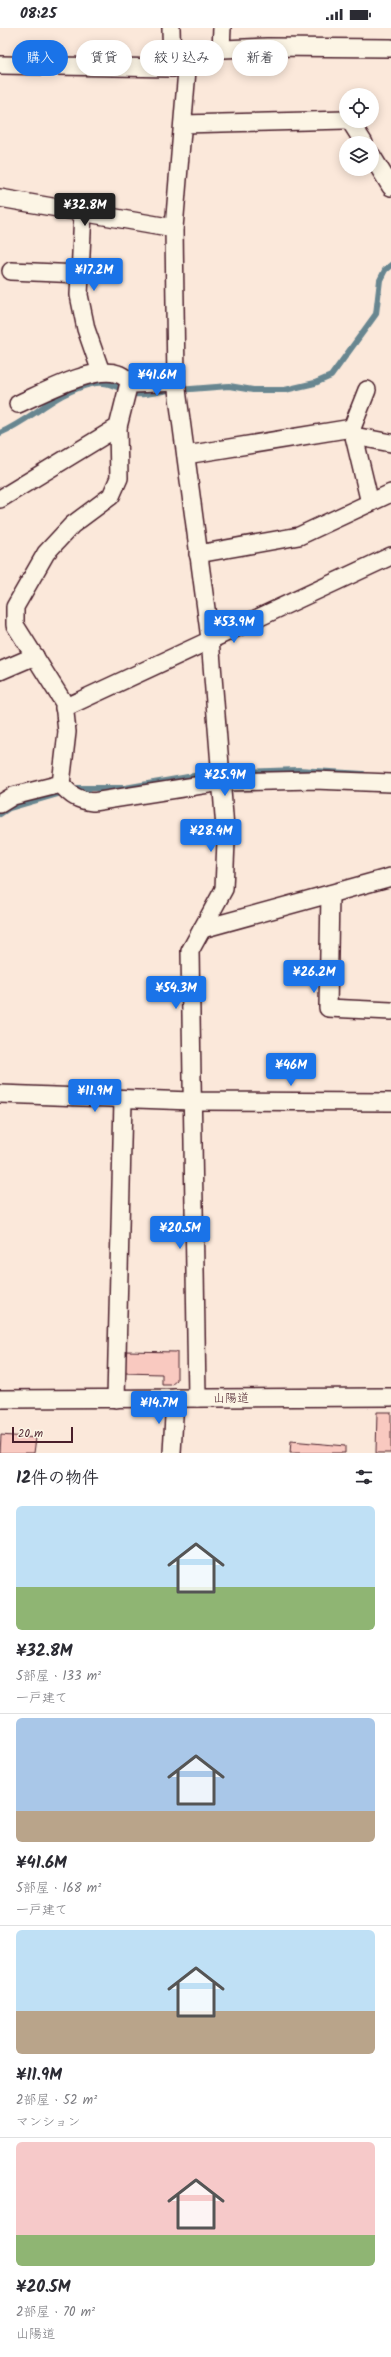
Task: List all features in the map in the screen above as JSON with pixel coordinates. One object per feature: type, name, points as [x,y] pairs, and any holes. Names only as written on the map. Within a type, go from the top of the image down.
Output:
[{"type":"street","points":[[171,28],[171,40]]},
{"type":"street","points":[[221,40],[222,28]]},
{"type":"street","points":[[224,49],[267,47],[391,48]]},
{"type":"street","points":[[0,65],[140,67]]},
{"type":"street","points":[[187,76],[174,228],[177,387],[210,639],[226,841],[224,889],[190,951],[191,1101],[197,1398]]},
{"type":"street","points":[[183,124],[339,120]]},
{"type":"street","points":[[379,167],[391,187]]},
{"type":"street","points":[[0,198],[174,228]]},
{"type":"street","points":[[83,212],[79,294],[86,329],[100,372]]},
{"type":"street","points":[[11,271],[80,274]]},
{"type":"street","points":[[18,404],[75,380],[100,372],[118,373],[129,389]]},
{"type":"street","points":[[129,389],[177,387]]},
{"type":"street","points":[[66,789],[67,732],[64,703],[15,625],[15,607],[46,553],[72,526],[111,496],[119,478],[118,427],[129,389]]},
{"type":"street","points":[[368,390],[353,432],[370,503]]},
{"type":"street","points":[[0,499],[118,427]]},
{"type":"street","points":[[186,455],[353,432],[391,443]]},
{"type":"street","points":[[198,554],[300,536],[391,493]]},
{"type":"street","points":[[64,708],[391,556]]},
{"type":"street","points":[[0,671],[34,656]]},
{"type":"street","points":[[0,804],[13,796],[66,789],[79,800],[93,802],[220,776],[391,783]]},
{"type":"street","points":[[202,929],[391,877]]},
{"type":"street","points":[[330,894],[328,1008],[391,1010]]},
{"type":"street","points":[[0,1094],[123,1100],[391,1102]]},
{"type":"street","points":[[116,1399],[123,1100]]},
{"type":"street","name":"山陽道","points":[[0,1399],[391,1397]]},
{"type":"street","points":[[172,1453],[175,1398]]},
{"type":"building","points":[[125,1351],[177,1352],[177,1380],[171,1385],[162,1385],[162,1374],[124,1373]]},
{"type":"building","points":[[377,1412],[391,1412],[391,1453],[376,1453]]},
{"type":"building","points":[[1,1435],[36,1438],[34,1453],[0,1453]]},
{"type":"building","points":[[291,1441],[345,1446],[345,1453],[290,1453]]},
{"type":"waterway","points":[[178,390],[229,386],[253,390],[285,390],[315,383],[331,376],[376,314],[380,280],[385,270],[391,265]]},
{"type":"waterway","points":[[0,433],[23,421],[55,399],[78,388],[91,384],[109,384],[135,394],[147,394],[169,390]]},
{"type":"waterway","points":[[0,814],[9,808],[78,788],[125,788],[211,773],[298,770],[363,774]]}]
